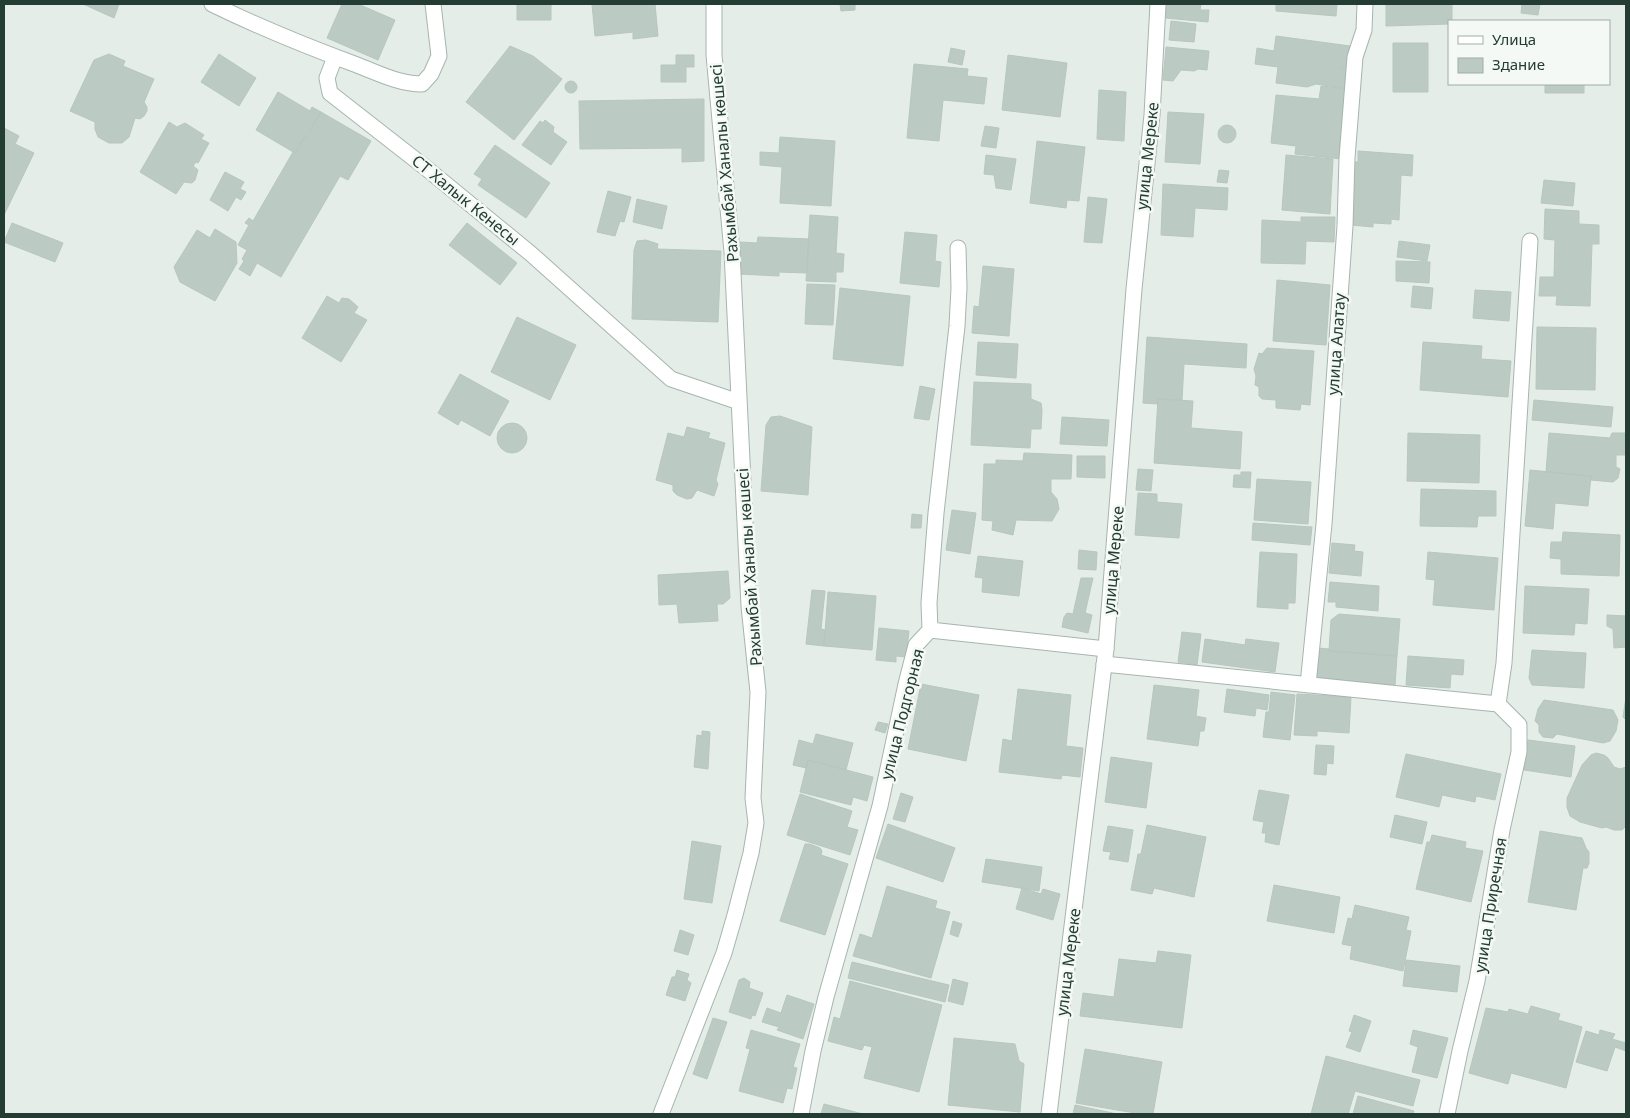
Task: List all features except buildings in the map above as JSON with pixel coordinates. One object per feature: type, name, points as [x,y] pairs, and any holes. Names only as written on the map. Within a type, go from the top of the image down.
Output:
[{"type":"street","points":[[212,4],[238,17],[335,57],[408,84],[422,84],[431,74],[439,56],[433,4]]},
{"type":"street","name":"Рахымбай Ханалы көшесі","points":[[661,1114],[724,953],[751,852],[756,824],[753,798],[758,692],[750,606],[732,252],[714,55],[714,4]]},
{"type":"street","name":"улица Мереке","points":[[1049,1114],[1106,648],[1134,289],[1152,116],[1158,4]]},
{"type":"street","name":"улица Алатау","points":[[1308,685],[1324,524],[1355,57],[1364,30],[1365,4]]},
{"type":"street","name":"СТ Халык Кенесы","points":[[335,57],[327,78],[330,93],[530,253],[670,378],[739,402]]},
{"type":"street","points":[[1104,664],[1498,704],[1504,663],[1530,241]]},
{"type":"street","name":"улица Подгорная","points":[[801,1114],[826,997],[880,806],[916,645],[930,630],[929,603],[935,522],[957,326],[959,288],[958,248]]},
{"type":"street","points":[[930,630],[1106,648]]},
{"type":"street","name":"улица Приречная","points":[[1447,1114],[1477,981],[1502,830],[1519,752],[1519,725],[1498,704]]}]
